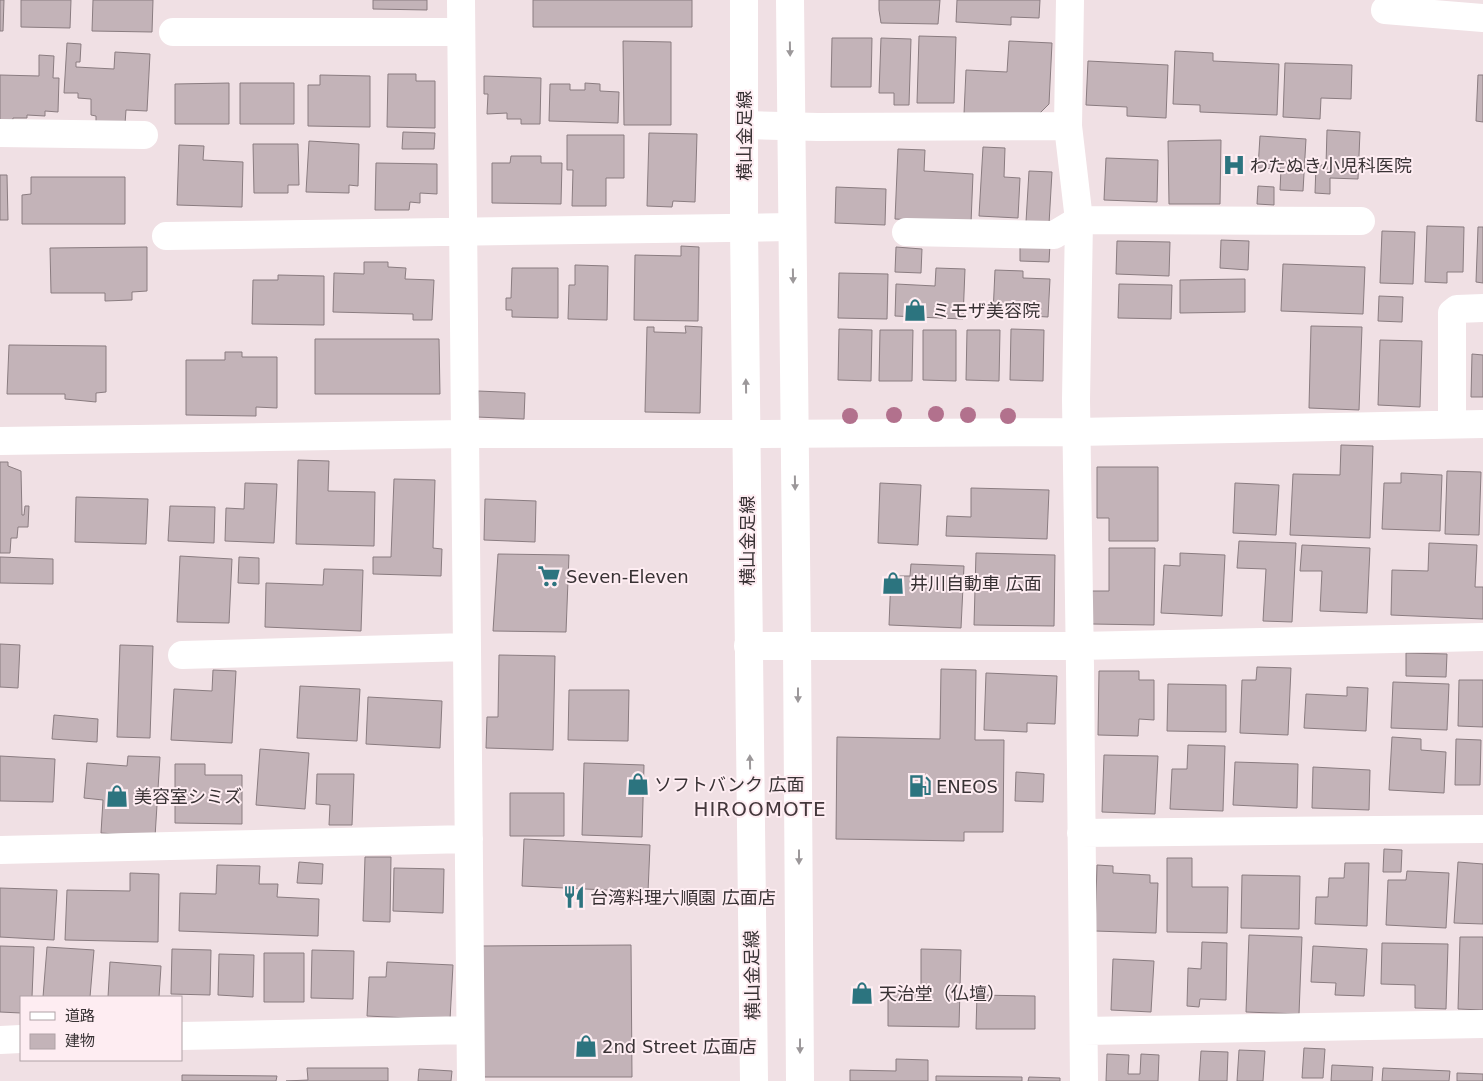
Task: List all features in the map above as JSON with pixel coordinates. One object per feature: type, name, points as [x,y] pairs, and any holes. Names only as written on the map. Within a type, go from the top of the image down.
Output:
[{"type":"street","points":[[461,0],[471,1081]]},
{"type":"street","name":"横山金足線","points":[[744,0],[744,228],[754,1081]]},
{"type":"street","points":[[790,0],[800,1081]]},
{"type":"street","points":[[1070,0],[1068,126],[1079,220],[1076,432],[1084,1081]]},
{"type":"street","points":[[1385,10],[1483,18]]},
{"type":"street","points":[[173,32],[461,32]]},
{"type":"street","points":[[745,125],[1068,126]]},
{"type":"street","points":[[0,133],[144,135]]},
{"type":"street","points":[[906,232],[1054,235],[1079,220],[1361,221]]},
{"type":"street","points":[[166,236],[792,227]]},
{"type":"street","points":[[1452,424],[1452,313],[1457,308],[1483,308]]},
{"type":"street","points":[[0,441],[465,434],[1076,432],[1483,424]]},
{"type":"street","points":[[748,646],[1079,646],[1483,637]]},
{"type":"street","points":[[182,656],[467,647]]},
{"type":"street","points":[[1081,833],[1483,829]]},
{"type":"street","points":[[0,850],[469,839]]},
{"type":"street","points":[[1084,1031],[1483,1024]]},
{"type":"street","points":[[182,1036],[470,1030]]},
{"type":"street","points":[[0,1040],[20,1040]]},
{"type":"building","points":[[0,0],[4,0],[3,31],[0,31]]},
{"type":"building","points":[[21,0],[71,0],[70,28],[21,27]]},
{"type":"building","points":[[93,0],[153,0],[152,32],[92,31]]},
{"type":"building","points":[[373,0],[427,0],[427,10],[373,9]]},
{"type":"building","points":[[533,0],[692,0],[692,27],[533,27]]},
{"type":"building","points":[[879,0],[940,0],[938,24],[881,23]]},
{"type":"building","points":[[957,0],[1040,0],[1039,18],[1011,17],[1011,25],[956,22]]},
{"type":"building","points":[[919,36],[956,37],[954,103],[917,103]]},
{"type":"building","points":[[832,38],[872,38],[871,87],[831,87]]},
{"type":"building","points":[[881,38],[911,39],[909,105],[894,105],[894,93],[879,93]]},
{"type":"building","points":[[623,41],[671,42],[671,125],[624,125]]},
{"type":"building","points":[[1009,41],[1052,43],[1049,104],[1035,118],[964,114],[966,70],[1007,72]]},
{"type":"building","points":[[67,43],[81,44],[80,62],[76,62],[76,67],[114,69],[115,52],[150,54],[147,111],[126,110],[125,124],[96,123],[96,116],[91,115],[91,99],[78,98],[78,93],[64,93]]},
{"type":"building","points":[[1175,51],[1213,53],[1213,61],[1279,64],[1277,115],[1200,112],[1200,105],[1173,104]]},
{"type":"building","points":[[39,55],[54,56],[53,78],[59,78],[58,112],[45,111],[45,116],[27,115],[27,118],[13,118],[12,126],[0,126],[0,75],[39,76]]},
{"type":"building","points":[[1088,61],[1168,65],[1166,118],[1127,116],[1127,107],[1086,105]]},
{"type":"building","points":[[1285,63],[1352,65],[1351,99],[1321,98],[1320,119],[1283,117]]},
{"type":"building","points":[[388,74],[416,74],[416,81],[435,81],[435,128],[387,127]]},
{"type":"building","points":[[320,75],[370,76],[370,127],[308,126],[308,85],[320,85]]},
{"type":"building","points":[[1478,75],[1483,75],[1483,122],[1476,121]]},
{"type":"building","points":[[484,76],[541,78],[540,124],[521,124],[521,119],[507,119],[507,113],[487,114],[488,94],[484,94]]},
{"type":"building","points":[[229,83],[229,124],[175,124],[175,84]]},
{"type":"building","points":[[240,83],[294,83],[294,124],[240,124]]},
{"type":"building","points":[[585,83],[600,84],[600,91],[619,92],[618,123],[549,121],[550,84],[570,84],[570,90],[585,90]]},
{"type":"building","points":[[1327,130],[1360,132],[1358,179],[1330,178],[1330,194],[1315,193],[1316,165],[1326,165]]},
{"type":"building","points":[[403,132],[435,133],[434,149],[402,149]]},
{"type":"building","points":[[649,133],[697,134],[695,202],[673,201],[672,207],[647,206]]},
{"type":"building","points":[[567,135],[624,135],[624,178],[606,178],[606,206],[572,206],[573,170],[567,170]]},
{"type":"building","points":[[1260,136],[1306,139],[1303,191],[1280,190],[1281,169],[1258,168]]},
{"type":"building","points":[[1221,140],[1220,204],[1169,204],[1168,141]]},
{"type":"building","points":[[309,141],[359,144],[358,186],[349,185],[349,193],[306,192]]},
{"type":"building","points":[[253,144],[298,144],[299,185],[288,185],[288,193],[254,193]]},
{"type":"building","points":[[179,145],[204,146],[203,160],[243,162],[242,207],[177,205]]},
{"type":"building","points":[[983,147],[1005,148],[1004,177],[1020,178],[1018,218],[979,216]]},
{"type":"building","points":[[898,149],[925,150],[924,171],[973,174],[971,223],[895,219]]},
{"type":"building","points":[[511,156],[541,156],[541,163],[562,163],[561,204],[492,203],[492,163],[510,163]]},
{"type":"building","points":[[1106,158],[1158,160],[1157,202],[1104,200]]},
{"type":"building","points":[[376,163],[437,164],[437,194],[420,193],[420,203],[410,202],[409,210],[375,210]]},
{"type":"building","points":[[1029,171],[1052,172],[1049,224],[1026,222]]},
{"type":"building","points":[[0,175],[7,175],[8,220],[0,220]]},
{"type":"building","points":[[31,177],[125,177],[125,224],[22,224],[22,195],[31,194]]},
{"type":"building","points":[[1258,186],[1274,187],[1274,205],[1257,204]]},
{"type":"building","points":[[836,187],[886,189],[885,225],[835,223]]},
{"type":"building","points":[[1427,226],[1464,227],[1463,272],[1447,272],[1447,283],[1425,282]]},
{"type":"building","points":[[1478,227],[1483,227],[1483,283],[1476,282]]},
{"type":"building","points":[[1382,231],[1415,232],[1413,284],[1380,283]]},
{"type":"building","points":[[1221,240],[1249,241],[1248,270],[1220,268]]},
{"type":"building","points":[[1117,241],[1170,242],[1169,276],[1116,274]]},
{"type":"building","points":[[1020,243],[1050,244],[1049,262],[1020,261]]},
{"type":"building","points":[[681,246],[699,247],[698,321],[634,320],[635,255],[681,256]]},
{"type":"building","points":[[147,247],[147,291],[132,292],[132,300],[105,301],[105,293],[51,293],[50,248]]},
{"type":"building","points":[[896,247],[922,249],[921,273],[895,272]]},
{"type":"building","points":[[364,262],[388,262],[388,267],[406,268],[405,279],[434,280],[432,320],[413,320],[413,314],[333,312],[334,273],[364,274]]},
{"type":"building","points":[[1283,264],[1365,267],[1363,314],[1281,311]]},
{"type":"building","points":[[575,265],[608,266],[607,320],[568,319],[569,285],[575,285]]},
{"type":"building","points":[[512,268],[558,268],[558,318],[512,317],[512,310],[506,310],[506,298],[511,298]]},
{"type":"building","points":[[936,268],[965,269],[963,319],[895,316],[896,284],[935,286]]},
{"type":"building","points":[[995,270],[1023,271],[1023,278],[1050,279],[1048,317],[993,314]]},
{"type":"building","points":[[839,273],[888,274],[887,319],[838,318]]},
{"type":"building","points":[[278,275],[324,276],[324,325],[252,324],[253,280],[278,280]]},
{"type":"building","points":[[1245,279],[1245,312],[1180,313],[1180,280]]},
{"type":"building","points":[[1119,284],[1172,285],[1171,319],[1118,318]]},
{"type":"building","points":[[1379,296],[1403,297],[1402,322],[1378,321]]},
{"type":"building","points":[[685,326],[702,327],[700,413],[645,412],[647,327],[654,327],[654,332],[686,333]]},
{"type":"building","points":[[1311,326],[1362,327],[1359,410],[1309,408]]},
{"type":"building","points":[[839,329],[872,330],[871,381],[838,380]]},
{"type":"building","points":[[1011,329],[1044,330],[1043,381],[1010,380]]},
{"type":"building","points":[[880,330],[913,330],[912,381],[879,381]]},
{"type":"building","points":[[923,330],[956,330],[956,381],[923,380]]},
{"type":"building","points":[[967,330],[1000,330],[999,381],[966,380]]},
{"type":"building","points":[[315,339],[439,339],[440,394],[315,394]]},
{"type":"building","points":[[1380,340],[1422,341],[1420,407],[1378,405]]},
{"type":"building","points":[[9,345],[106,346],[106,392],[96,393],[96,402],[65,399],[65,394],[7,394]]},
{"type":"building","points":[[225,352],[242,352],[242,357],[277,357],[277,408],[256,407],[256,416],[186,415],[186,360],[225,360]]},
{"type":"building","points":[[1472,354],[1483,355],[1483,397],[1471,397]]},
{"type":"building","points":[[478,391],[525,393],[524,419],[477,417]]},
{"type":"building","points":[[1341,445],[1373,446],[1370,538],[1290,535],[1293,474],[1340,475]]},
{"type":"building","points":[[298,460],[329,461],[328,491],[375,492],[374,546],[296,544]]},
{"type":"building","points":[[0,462],[8,462],[8,466],[21,471],[22,515],[24,515],[25,506],[29,506],[28,527],[18,527],[17,538],[11,538],[10,553],[0,553]]},
{"type":"building","points":[[1097,467],[1158,467],[1158,541],[1109,541],[1109,518],[1097,518]]},
{"type":"building","points":[[1447,471],[1481,472],[1479,535],[1445,534]]},
{"type":"building","points":[[1401,473],[1442,475],[1440,531],[1382,529],[1384,483],[1401,483]]},
{"type":"building","points":[[394,479],[435,480],[433,548],[442,549],[441,576],[373,574],[373,557],[391,557]]},
{"type":"building","points":[[245,483],[277,484],[274,543],[225,541],[226,508],[244,509]]},
{"type":"building","points":[[880,483],[921,485],[918,545],[878,543]]},
{"type":"building","points":[[1235,483],[1279,485],[1276,535],[1233,533]]},
{"type":"building","points":[[971,488],[1049,490],[1047,539],[946,536],[947,516],[971,517]]},
{"type":"building","points":[[76,497],[148,499],[146,544],[75,542]]},
{"type":"building","points":[[485,499],[536,501],[535,542],[484,540]]},
{"type":"building","points":[[170,506],[215,507],[214,543],[168,541]]},
{"type":"building","points":[[1239,541],[1296,543],[1292,622],[1263,621],[1266,569],[1237,568]]},
{"type":"building","points":[[1429,543],[1477,545],[1475,587],[1483,587],[1483,619],[1391,615],[1392,570],[1428,571]]},
{"type":"building","points":[[1302,545],[1370,548],[1367,613],[1320,611],[1322,571],[1300,571]]},
{"type":"building","points":[[1109,548],[1155,548],[1154,625],[1092,624],[1092,591],[1109,591]]},
{"type":"building","points":[[976,553],[1055,555],[1054,626],[974,625]]},
{"type":"building","points":[[1180,553],[1225,555],[1222,616],[1161,613],[1164,565],[1180,566]]},
{"type":"building","points":[[498,554],[569,555],[566,632],[493,631]]},
{"type":"building","points":[[180,556],[232,559],[229,623],[177,622]]},
{"type":"building","points":[[0,557],[53,559],[53,584],[0,583]]},
{"type":"building","points":[[239,557],[259,558],[259,584],[238,583]]},
{"type":"building","points":[[911,564],[964,566],[961,628],[889,625],[891,576],[910,576]]},
{"type":"building","points":[[324,569],[363,570],[361,631],[265,627],[266,583],[323,585]]},
{"type":"building","points":[[0,644],[20,645],[18,688],[0,687]]},
{"type":"building","points":[[120,645],[153,646],[150,738],[117,737]]},
{"type":"building","points":[[1406,653],[1447,654],[1446,677],[1406,676]]},
{"type":"building","points":[[499,655],[555,656],[553,750],[486,748],[487,717],[498,717]]},
{"type":"building","points":[[1257,667],[1291,668],[1288,735],[1240,733],[1242,680],[1256,680]]},
{"type":"building","name":"ENEOS","points":[[941,669],[976,670],[975,740],[1004,740],[1003,832],[964,832],[964,841],[836,839],[837,737],[940,739]]},
{"type":"building","points":[[213,670],[236,671],[232,743],[171,740],[174,689],[212,691]]},
{"type":"building","points":[[1099,671],[1139,671],[1139,680],[1154,680],[1154,720],[1139,719],[1138,736],[1098,735]]},
{"type":"building","points":[[986,673],[1057,676],[1055,724],[1027,723],[1027,732],[984,730]]},
{"type":"building","points":[[1459,680],[1483,680],[1483,727],[1458,726]]},
{"type":"building","points":[[1393,682],[1449,684],[1447,730],[1391,728]]},
{"type":"building","points":[[1168,684],[1226,685],[1226,732],[1167,731]]},
{"type":"building","points":[[300,686],[360,689],[357,741],[297,738]]},
{"type":"building","points":[[1347,687],[1368,688],[1366,731],[1304,728],[1306,694],[1347,696]]},
{"type":"building","points":[[569,690],[629,690],[628,741],[568,740]]},
{"type":"building","points":[[368,697],[442,701],[440,748],[366,744]]},
{"type":"building","points":[[54,715],[98,719],[97,742],[52,739]]},
{"type":"building","points":[[1392,737],[1421,739],[1421,750],[1446,752],[1444,793],[1389,790]]},
{"type":"building","points":[[1456,739],[1481,740],[1480,785],[1455,785]]},
{"type":"building","points":[[1188,745],[1225,746],[1223,811],[1170,809],[1172,769],[1187,769]]},
{"type":"building","points":[[260,749],[309,753],[305,809],[256,805]]},
{"type":"building","points":[[1104,755],[1158,756],[1155,814],[1102,812]]},
{"type":"building","points":[[0,756],[55,759],[53,802],[0,801]]},
{"type":"building","points":[[128,756],[160,757],[155,837],[101,833],[103,800],[84,798],[87,763],[127,766]]},
{"type":"building","points":[[1235,762],[1298,764],[1297,808],[1233,805]]},
{"type":"building","points":[[584,763],[644,765],[642,837],[582,835]]},
{"type":"building","points":[[175,764],[205,764],[205,775],[242,775],[242,824],[175,823]]},
{"type":"building","points":[[1313,767],[1370,770],[1369,810],[1312,808]]},
{"type":"building","points":[[1016,772],[1044,774],[1043,802],[1015,801]]},
{"type":"building","points":[[317,774],[354,774],[352,825],[329,825],[330,805],[316,804]]},
{"type":"building","points":[[510,793],[564,793],[564,836],[510,836]]},
{"type":"building","points":[[524,839],[650,845],[648,892],[522,886]]},
{"type":"building","points":[[1384,849],[1402,850],[1401,872],[1383,872]]},
{"type":"building","points":[[365,857],[391,857],[390,922],[363,921]]},
{"type":"building","points":[[1167,858],[1192,858],[1192,887],[1228,887],[1227,933],[1167,932]]},
{"type":"building","points":[[299,862],[323,864],[322,884],[297,883]]},
{"type":"building","points":[[1458,862],[1483,864],[1483,924],[1454,923]]},
{"type":"building","points":[[1345,863],[1369,863],[1367,926],[1315,924],[1316,897],[1328,897],[1329,878],[1344,878]]},
{"type":"building","points":[[217,865],[260,866],[259,884],[278,884],[277,897],[319,899],[318,936],[179,931],[180,893],[216,894]]},
{"type":"building","points":[[1097,865],[1113,866],[1113,873],[1150,875],[1150,883],[1158,883],[1156,933],[1095,931]]},
{"type":"building","points":[[394,868],[444,869],[443,913],[393,911]]},
{"type":"building","points":[[1407,871],[1449,873],[1446,928],[1386,925],[1388,880],[1406,880]]},
{"type":"building","points":[[130,873],[159,874],[158,942],[65,940],[67,890],[130,891]]},
{"type":"building","points":[[1242,875],[1300,876],[1299,929],[1241,928]]},
{"type":"building","points":[[0,888],[57,890],[54,940],[0,937]]},
{"type":"building","points":[[1249,935],[1302,937],[1299,1014],[1246,1012]]},
{"type":"building","points":[[1460,937],[1483,937],[1483,1010],[1458,1009]]},
{"type":"building","points":[[1202,942],[1227,943],[1226,1000],[1200,999],[1199,1007],[1187,1006],[1188,968],[1201,969]]},
{"type":"building","points":[[1382,943],[1448,944],[1446,1009],[1415,1008],[1415,985],[1381,984]]},
{"type":"building","points":[[631,945],[632,1077],[480,1077],[479,946]]},
{"type":"building","points":[[0,946],[34,947],[32,996],[20,996],[20,1013],[0,1012]]},
{"type":"building","points":[[1313,946],[1367,949],[1364,996],[1335,995],[1336,983],[1311,982]]},
{"type":"building","points":[[47,947],[94,950],[90,996],[43,996]]},
{"type":"building","points":[[172,949],[211,950],[210,995],[171,994]]},
{"type":"building","points":[[921,949],[961,950],[959,1027],[888,1026],[888,989],[921,990]]},
{"type":"building","points":[[312,950],[354,951],[353,999],[311,998]]},
{"type":"building","points":[[264,953],[304,953],[304,1002],[264,1002]]},
{"type":"building","points":[[219,954],[254,955],[253,997],[218,995]]},
{"type":"building","points":[[1113,959],[1154,961],[1151,1012],[1111,1010]]},
{"type":"building","points":[[110,962],[161,966],[159,996],[108,996]]},
{"type":"building","points":[[387,962],[453,965],[450,1020],[367,1016],[369,977],[386,977]]},
{"type":"building","points":[[977,995],[1035,996],[1035,1029],[976,1029]]},
{"type":"building","points":[[1304,1048],[1325,1049],[1323,1078],[1302,1078]]},
{"type":"building","points":[[1239,1050],[1265,1051],[1263,1081],[1237,1081]]},
{"type":"building","points":[[1201,1051],[1228,1052],[1227,1081],[1199,1081]]},
{"type":"building","points":[[1107,1054],[1129,1055],[1128,1074],[1140,1074],[1141,1054],[1159,1055],[1158,1081],[1106,1081]]},
{"type":"building","points":[[896,1059],[928,1060],[928,1081],[850,1081],[850,1070],[896,1071]]},
{"type":"building","points":[[1332,1065],[1373,1067],[1372,1081],[1331,1081]]},
{"type":"building","points":[[307,1068],[388,1068],[388,1081],[286,1081],[308,1080]]},
{"type":"building","points":[[1383,1068],[1450,1071],[1449,1081],[1382,1081]]},
{"type":"building","points":[[419,1069],[452,1071],[451,1081],[418,1081]]},
{"type":"building","points":[[1457,1073],[1483,1074],[1483,1081],[1457,1081]]},
{"type":"building","points":[[182,1075],[277,1076],[276,1081],[182,1081]]},
{"type":"building","points":[[936,1076],[1022,1077],[1022,1081],[936,1081]]},
{"type":"building","points":[[1029,1077],[1060,1078],[1060,1081],[1028,1081]]},
{"type":"place","name":"わたぬき小児科医院","points":[[1234,165]]},
{"type":"place","name":"ミモザ美容院","points":[[915,310]]},
{"type":"place","name":"Seven-Eleven","points":[[549,576]]},
{"type":"place","name":"井川自動車 広面","points":[[893,583]]},
{"type":"place","name":"ソフトバンク 広面","points":[[638,784]]},
{"type":"place","name":"ENEOS","points":[[920,786]]},
{"type":"place","name":"美容室シミズ","points":[[117,796]]},
{"type":"place","name":"台湾料理六順園 広面店","points":[[574,897]]},
{"type":"place","name":"天治堂（仏壇）","points":[[862,993]]},
{"type":"place","name":"2nd Street 広面店","points":[[586,1046]]},
{"type":"district","name":"HIROOMOTE","points":[[760,809]]}]
